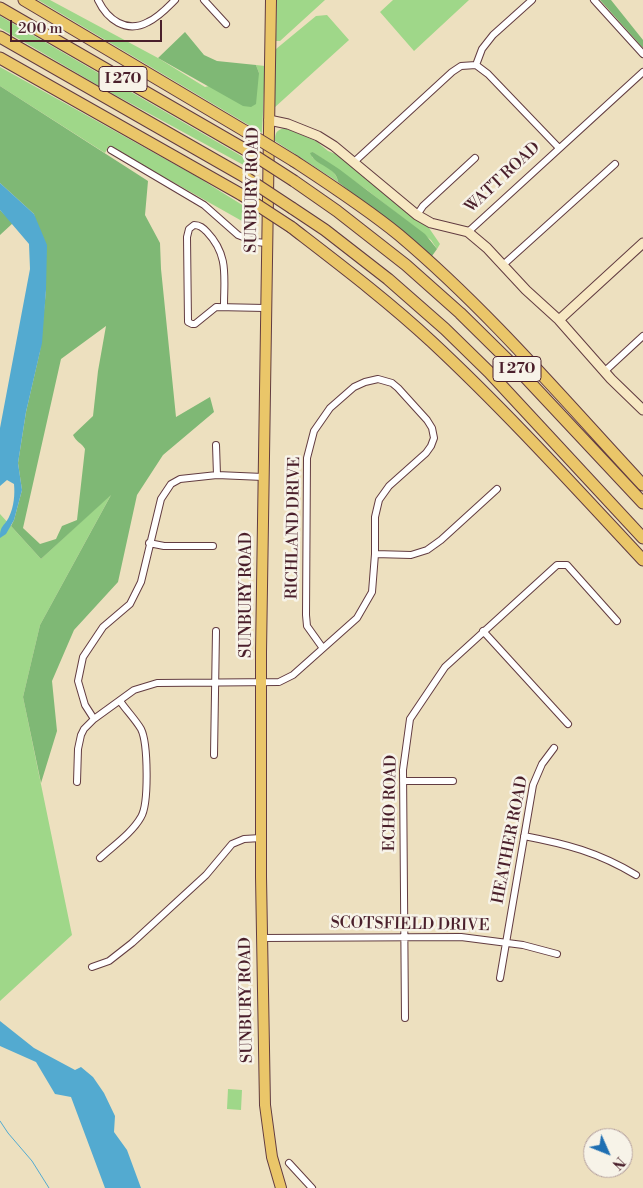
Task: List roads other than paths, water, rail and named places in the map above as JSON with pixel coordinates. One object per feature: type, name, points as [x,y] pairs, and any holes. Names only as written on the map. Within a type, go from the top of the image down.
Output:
[{"type":"highway","points":[[24,0],[294,161],[398,234],[472,301],[643,485]]},
{"type":"highway","name":"I 270","points":[[0,8],[246,150],[337,211],[406,265],[460,312],[525,377],[643,503]]},
{"type":"highway","name":"I 270","points":[[0,37],[245,177],[325,230],[388,279],[445,329],[489,372],[643,538]]},
{"type":"highway","points":[[0,58],[242,195],[291,227],[361,281],[432,342],[527,437],[643,560]]},
{"type":"main road","name":"SUNBURY ROAD","points":[[271,0],[265,308],[260,838],[265,1105],[271,1152],[281,1188]]},
{"type":"street","points":[[98,0],[104,12],[116,22],[132,26],[147,24],[176,0]]},
{"type":"street","points":[[204,0],[226,24]]},
{"type":"street","points":[[476,65],[482,49],[493,36],[532,0]]},
{"type":"street","points":[[594,0],[643,54]]},
{"type":"street","points":[[354,162],[452,72],[461,66],[476,65],[488,74],[559,148]]},
{"type":"street","name":"WATT ROAD","points":[[269,120],[288,124],[318,136],[334,146],[417,215],[431,222],[468,232],[643,72]]},
{"type":"street","points":[[111,150],[204,206],[238,235],[256,242],[266,243]]},
{"type":"street","points":[[417,215],[423,206],[475,158]]},
{"type":"street","points":[[504,265],[615,164]]},
{"type":"street","points":[[224,306],[223,256],[210,236],[200,226],[194,225],[189,229],[186,237],[188,322],[195,324],[216,307],[265,308]]},
{"type":"street","points":[[468,232],[559,320],[605,372],[643,410]]},
{"type":"street","points":[[559,320],[643,243]]},
{"type":"street","points":[[605,372],[643,336]]},
{"type":"street","name":"RICHLAND DRIVE","points":[[322,648],[308,626],[306,615],[307,458],[314,431],[330,408],[354,387],[378,379],[398,388],[427,420],[432,428],[434,438],[426,453],[390,486],[379,500],[375,517],[375,554]]},
{"type":"street","points":[[216,445],[217,475]]},
{"type":"street","points":[[94,719],[85,705],[78,681],[83,657],[103,627],[130,604],[141,582],[160,498],[171,484],[180,479],[217,475],[263,477]]},
{"type":"street","points":[[77,782],[78,749],[81,735],[94,719],[134,690],[158,683],[278,682],[293,675],[357,618],[372,592],[375,554],[411,555],[428,550],[497,489]]},
{"type":"street","points":[[149,543],[164,546],[213,546]]},
{"type":"street","name":"ECHO ROAD","points":[[405,1018],[402,770],[410,719],[445,667],[552,567],[562,564],[570,569],[617,621]]},
{"type":"street","points":[[214,754],[216,631]]},
{"type":"street","points":[[484,631],[568,724]]},
{"type":"street","points":[[100,858],[137,824],[143,815],[146,805],[146,750],[141,730],[120,701]]},
{"type":"street","name":"HEATHER ROAD","points":[[500,978],[533,785],[542,764],[554,748]]},
{"type":"street","points":[[403,781],[453,781]]},
{"type":"street","points":[[524,836],[569,845],[602,857],[636,876]]},
{"type":"street","points":[[92,967],[109,961],[132,942],[206,875],[232,844],[244,839],[260,838]]},
{"type":"street","name":"SCOTSFIELD DRIVE","points":[[262,938],[461,937],[506,942],[557,954]]},
{"type":"street","points":[[289,1163],[312,1188]]},
{"type":"water","points":[[0,183],[34,214],[47,245],[42,343],[26,412],[18,463],[22,490],[14,520],[6,534],[0,538],[2,528],[12,509],[14,484],[7,480],[0,486],[0,428],[30,269],[29,244],[0,210]]},
{"type":"water","points":[[0,1021],[34,1048],[75,1070],[81,1067],[93,1077],[104,1093],[115,1116],[114,1132],[127,1150],[141,1188],[105,1188],[71,1097],[55,1094],[36,1062],[0,1046]]},
{"type":"waterway","points":[[0,1121],[32,1161],[49,1188]]}]
